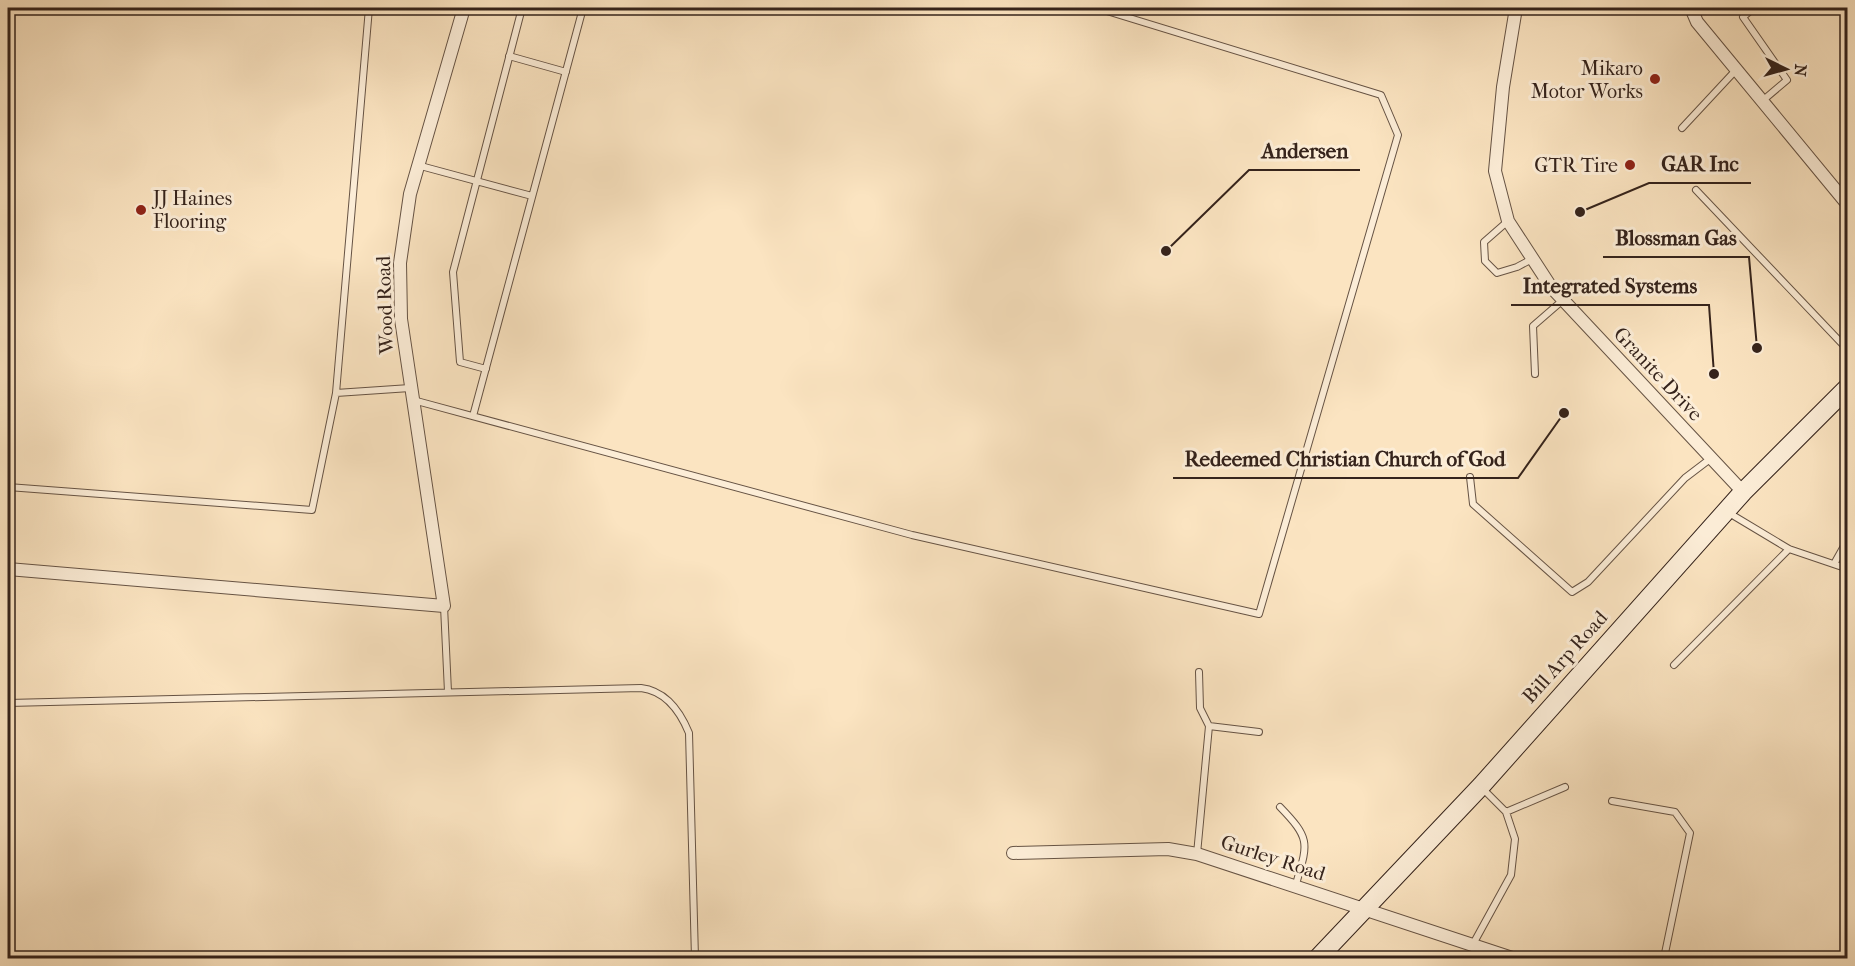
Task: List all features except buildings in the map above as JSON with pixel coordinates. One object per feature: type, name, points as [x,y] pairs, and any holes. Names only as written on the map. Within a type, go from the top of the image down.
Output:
[{"type":"main road","name":"Bill Arp Road","points":[[1318,958],[1481,786],[1743,492],[1848,387]]},
{"type":"street","name":"Wood Road","points":[[444,606],[427,479],[411,394],[401,319],[400,263],[410,194],[417,165],[464,8]]},
{"type":"street","name":"Granite Drive","points":[[1516,8],[1503,87],[1495,171],[1508,221],[1532,259],[1563,300],[1743,492]]},
{"type":"street","points":[[1691,8],[1697,22],[1848,205]]},
{"type":"street","points":[[8,569],[444,606]]},
{"type":"street","name":"Gurley Road","points":[[1013,854],[1168,849],[1197,854],[1296,884],[1478,951],[1512,958]]},
{"type":"lane","points":[[8,487],[312,510],[336,393],[369,8]]},
{"type":"lane","points":[[486,369],[460,362],[453,272],[522,8]]},
{"type":"lane","points":[[473,416],[583,8]]},
{"type":"lane","points":[[336,393],[411,394],[473,416],[912,535],[1259,614],[1398,135],[1381,95],[1097,8]]},
{"type":"lane","points":[[1754,8],[1743,17],[1787,80],[1761,102]]},
{"type":"lane","points":[[509,56],[566,72]]},
{"type":"lane","points":[[1682,128],[1736,70]]},
{"type":"lane","points":[[417,165],[532,196]]},
{"type":"lane","points":[[1696,190],[1848,350]]},
{"type":"lane","points":[[1508,221],[1484,242],[1485,261],[1497,273],[1517,267],[1532,259]]},
{"type":"lane","points":[[1535,374],[1533,326],[1563,300]]},
{"type":"lane","points":[[1470,477],[1473,504],[1572,592],[1588,582],[1685,478],[1710,459]]},
{"type":"lane","points":[[1726,511],[1789,549],[1848,569]]},
{"type":"lane","points":[[1834,564],[1848,539]]},
{"type":"lane","points":[[1674,665],[1789,549]]},
{"type":"lane","points":[[444,606],[448,692]]},
{"type":"lane","points":[[1197,854],[1209,726],[1200,708],[1199,672]]},
{"type":"lane","points":[[8,703],[641,688],[656,690],[682,716],[689,733],[695,958]]},
{"type":"lane","points":[[1209,726],[1259,732]]},
{"type":"lane","points":[[1478,951],[1510,875],[1515,839],[1506,812],[1481,786]]},
{"type":"lane","points":[[1506,812],[1565,787]]},
{"type":"lane","points":[[1612,801],[1675,812],[1690,834],[1664,958]]},
{"type":"lane","points":[[1280,807],[1301,829],[1305,841],[1305,850],[1296,884]]},
{"type":"place","name":"Mikaro Motor Works","points":[[1655,79]]},
{"type":"place","name":"GTR Tire","points":[[1630,165]]},
{"type":"place","name":"JJ Haines Flooring","points":[[141,210]]},
{"type":"place","name":"GAR Inc","points":[[1580,212]]},
{"type":"place","name":"Andersen","points":[[1166,251]]},
{"type":"place","name":"Blossman Gas","points":[[1757,348]]},
{"type":"place","name":"Integrated Systems","points":[[1714,374]]},
{"type":"place","name":"Redeemed Christian Church of God","points":[[1564,413]]}]
